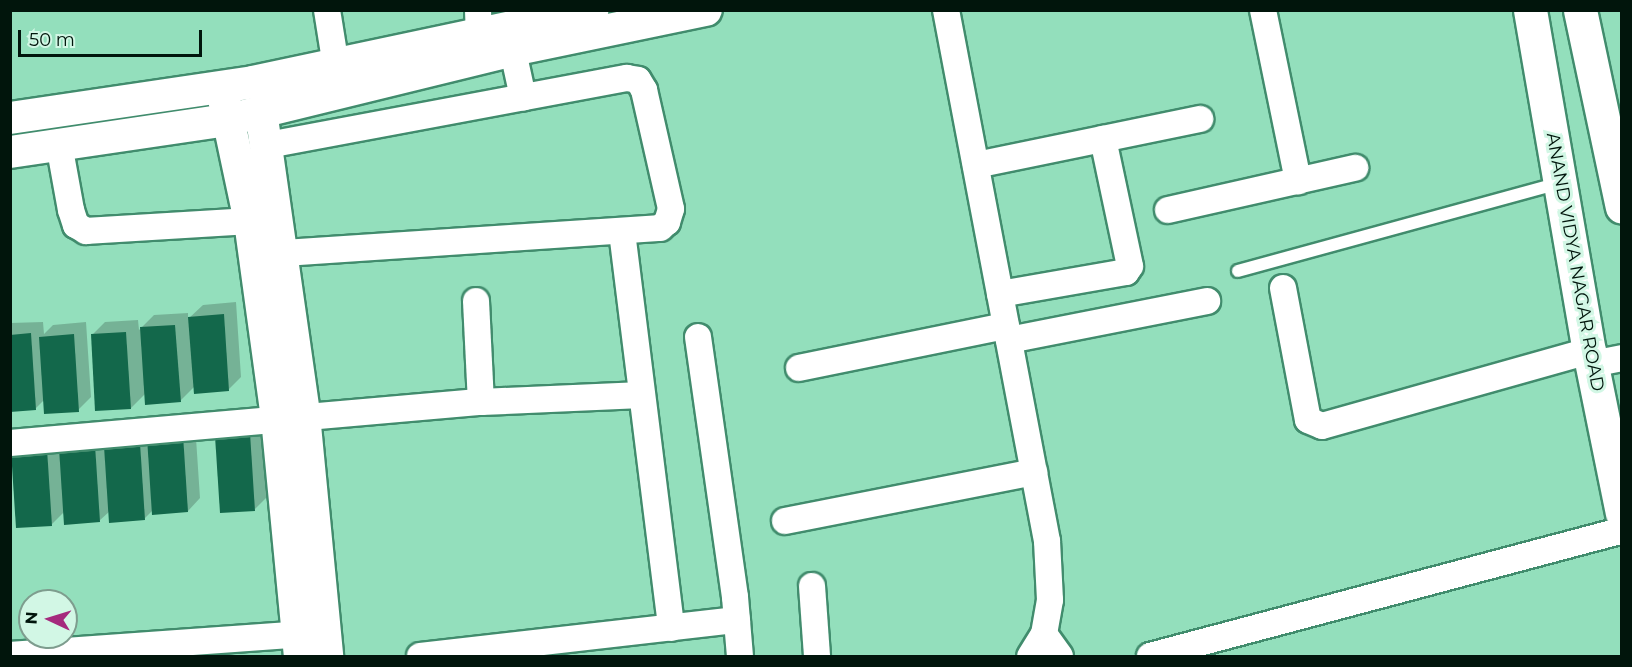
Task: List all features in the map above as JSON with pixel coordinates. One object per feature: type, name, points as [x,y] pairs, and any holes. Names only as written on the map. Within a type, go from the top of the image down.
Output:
[{"type":"main road","name":"ANAND VIDYA NAGAR ROAD","points":[[1530,10],[1560,183],[1601,358],[1622,513]]},
{"type":"main road","points":[[1585,11],[1622,207]]},
{"type":"street","points":[[327,10],[336,66]]},
{"type":"street","points":[[10,152],[228,120],[257,96],[336,66],[592,10]]},
{"type":"street","points":[[10,118],[222,85],[257,96],[494,31],[706,10]]},
{"type":"street","points":[[946,10],[1047,541],[1050,600],[1044,634],[1030,657]]},
{"type":"street","points":[[1263,10],[1298,181]]},
{"type":"street","points":[[494,31],[523,97]]},
{"type":"street","points":[[268,145],[627,78],[638,80],[644,90],[671,208],[668,222],[660,228],[282,253]]},
{"type":"street","points":[[222,85],[291,417]]},
{"type":"street","points":[[10,655],[312,645],[291,417],[282,253],[268,145],[257,96]]},
{"type":"street","points":[[976,165],[1200,119]]},
{"type":"street","points":[[1000,294],[1126,272],[1130,266],[1103,139]]},
{"type":"street","points":[[59,144],[71,210],[76,225],[86,231],[250,221]]},
{"type":"street","points":[[1168,210],[1355,168]]},
{"type":"street","points":[[622,232],[671,628]]},
{"type":"street","points":[[1283,288],[1308,420],[1322,426],[1601,358]]},
{"type":"street","points":[[476,301],[481,402]]},
{"type":"street","points":[[799,368],[1207,301]]},
{"type":"street","points":[[698,337],[737,620],[740,657]]},
{"type":"street","points":[[10,443],[481,402],[642,395]]},
{"type":"street","points":[[785,521],[1034,472]]},
{"type":"street","points":[[1150,657],[1622,530]]},
{"type":"street","points":[[812,586],[817,657]]},
{"type":"street","points":[[420,657],[737,620]]},
{"type":"street","points":[[1044,634],[1060,657]]},
{"type":"lane","points":[[1238,271],[1560,183]]},
{"type":"building","points":[[224,314],[229,391],[194,394],[188,317]]},
{"type":"building","points":[[175,325],[181,402],[145,405],[140,327]]},
{"type":"building","points":[[126,332],[131,409],[95,411],[91,334]]},
{"type":"building","points":[[31,333],[36,410],[10,412],[10,335]]},
{"type":"building","points":[[74,334],[79,412],[44,414],[39,337]]},
{"type":"building","points":[[250,433],[255,511],[220,513],[215,436]]},
{"type":"building","points":[[183,435],[188,512],[152,515],[147,437]]},
{"type":"building","points":[[140,443],[145,520],[109,523],[104,446]]},
{"type":"building","points":[[95,445],[100,522],[64,525],[59,448]]},
{"type":"building","points":[[47,449],[52,526],[16,528],[11,451]]}]
